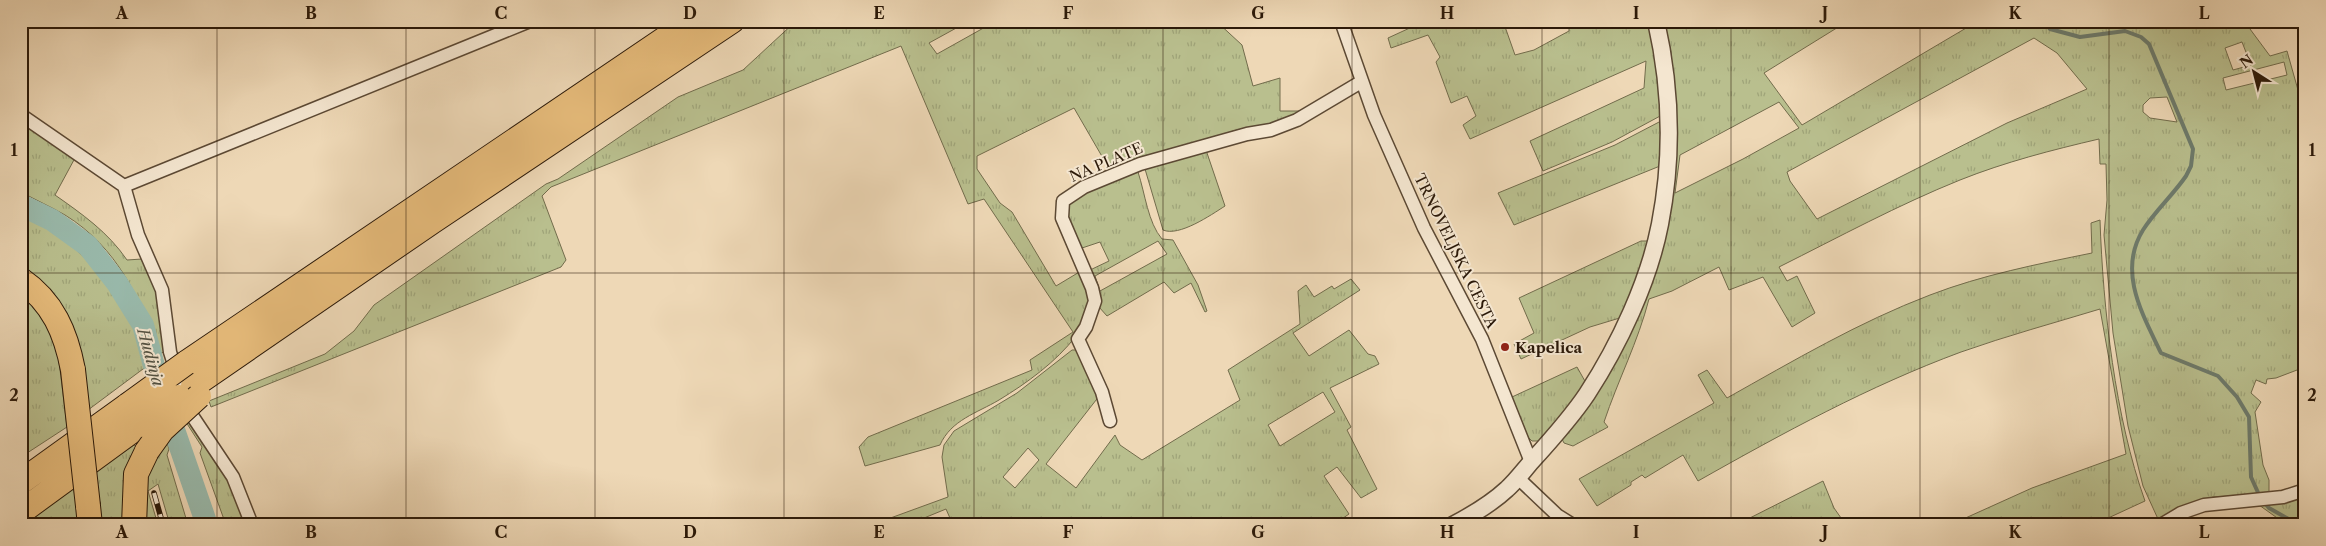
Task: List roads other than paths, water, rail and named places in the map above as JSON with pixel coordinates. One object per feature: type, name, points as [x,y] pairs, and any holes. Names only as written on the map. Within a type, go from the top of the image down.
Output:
[{"type":"highway","points":[[21,482],[186,363],[691,21]]},
{"type":"highway","points":[[134,525],[136,474],[147,451],[162,430],[196,391],[223,366],[425,226],[732,21]]},
{"type":"highway","points":[[21,280],[31,287],[48,305],[68,341],[89,515]]},
{"type":"highway","points":[[21,512],[140,425],[196,391]]},
{"type":"highway","points":[[21,467],[40,458],[62,452]]},
{"type":"street","points":[[124,186],[530,21]]},
{"type":"street","name":"TRNOVELJSKA CESTA","points":[[1342,21],[1361,82],[1424,228],[1482,339],[1531,462]]},
{"type":"street","points":[[1453,525],[1506,490],[1587,394],[1617,342],[1647,270],[1660,225],[1667,168],[1669,103],[1664,58],[1656,21]]},
{"type":"street","name":"NA PLATE","points":[[1110,421],[1102,392],[1078,338],[1086,327],[1095,301],[1092,288],[1062,218],[1063,201],[1072,193],[1084,187],[1140,164],[1247,134],[1271,130],[1296,120],[1361,82]]},
{"type":"street","points":[[21,115],[124,186],[138,234],[162,290],[170,352],[189,411],[232,477],[252,525]]},
{"type":"street","points":[[1518,478],[1557,515],[1573,525]]},
{"type":"street","points":[[2161,525],[2181,513],[2204,505],[2283,497],[2305,490]]},
{"type":"waterway","points":[[2044,21],[2050,29],[2080,37],[2125,31],[2141,37],[2149,44],[2193,149],[2191,166],[2186,176],[2148,223],[2136,246],[2132,262],[2136,293],[2147,324],[2161,353],[2218,376],[2237,397],[2249,417],[2251,477],[2260,497]]},
{"type":"waterway","name":"Hudinja","points":[[21,205],[52,220],[88,246],[117,283],[143,325],[161,392],[207,525]]},
{"type":"waterway","points":[[2264,502],[2269,508],[2299,525]]},
{"type":"railway","points":[[154,493],[163,525]]},
{"type":"place","name":"Kapelica","points":[[1505,347]]}]
